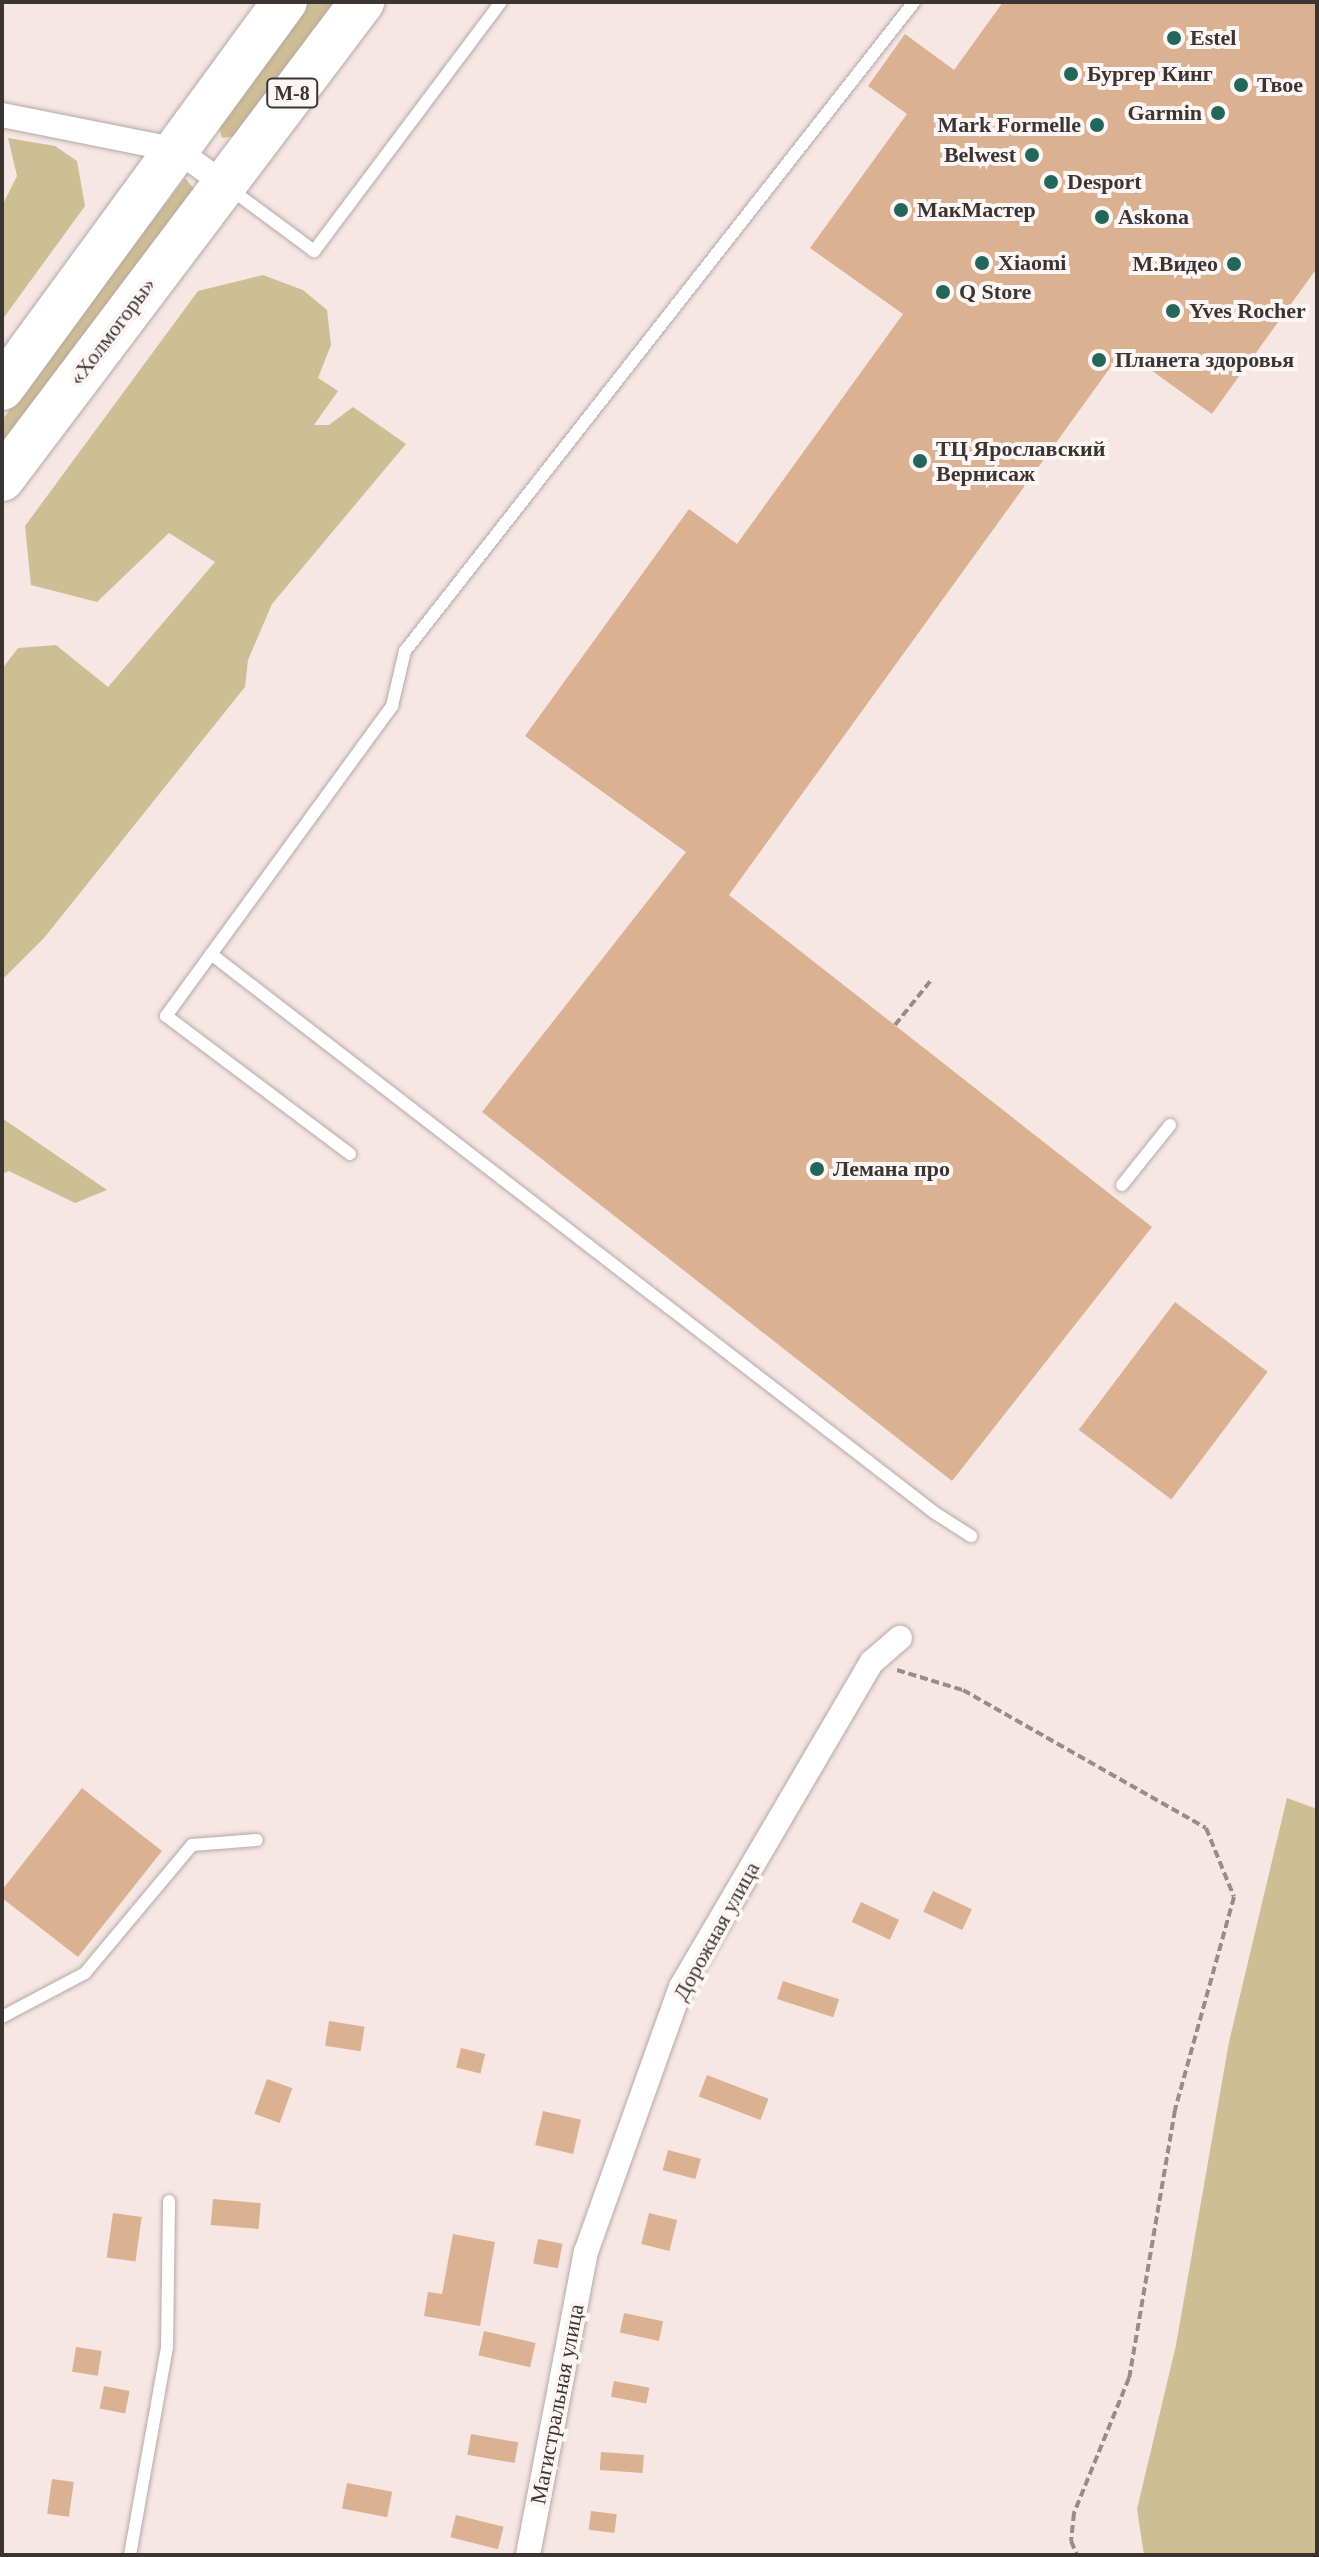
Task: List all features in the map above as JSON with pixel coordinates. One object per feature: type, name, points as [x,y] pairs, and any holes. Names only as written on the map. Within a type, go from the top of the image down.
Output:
[{"type":"highway","name":"М-8","points":[[2,388],[285,2]]},
{"type":"highway","name":"М-8","points":[[223,183],[362,2]]},
{"type":"highway","name":"«Холмогоры»","points":[[2,479],[223,183]]},
{"type":"street","points":[[2,115],[177,150],[223,183]]},
{"type":"street","name":"Дорожная улица","points":[[586,2252],[681,1987],[872,1662],[900,1638]]},
{"type":"street","name":"Магистральная улица","points":[[528,2555],[586,2252]]},
{"type":"lane","points":[[223,183],[314,251],[501,2]]},
{"type":"lane","points":[[350,1154],[166,1016],[392,706],[405,651],[914,2]]},
{"type":"lane","points":[[211,954],[922,1504],[971,1536]]},
{"type":"lane","points":[[1122,1185],[1170,1125]]},
{"type":"lane","points":[[2,2017],[85,1973],[192,1845],[257,1840]]},
{"type":"lane","points":[[130,2555],[167,2347],[169,2201]]},
{"type":"path","points":[[895,1025],[932,979]]},
{"type":"path","points":[[872,1662],[963,1690],[1206,1828],[1234,1897],[1175,2110],[1129,2378],[1074,2513],[1071,2541],[1077,2555]]},
{"type":"shaded area","points":[[309,2],[334,2],[236,136],[222,138],[218,124]]},
{"type":"shaded area","points":[[8,138],[55,146],[77,161],[85,206],[2,320],[2,206],[17,176]]},
{"type":"shaded area","points":[[185,178],[195,190],[2,454],[2,420]]},
{"type":"shaded area","points":[[263,275],[303,290],[327,310],[331,345],[318,378],[338,391],[314,425],[329,425],[353,407],[406,444],[272,604],[248,660],[245,687],[44,938],[2,980],[2,669],[18,648],[56,645],[108,687],[215,562],[169,533],[97,602],[31,585],[25,526],[198,291]]},
{"type":"shaded area","points":[[2,1118],[107,1190],[75,1203],[9,1171],[2,1174]]},
{"type":"shaded area","points":[[1287,1798],[1317,1809],[1317,2555],[1144,2555],[1137,2509],[1176,2345],[1229,2042]]},
{"type":"building","points":[[1003,2],[1317,2],[1317,268],[1212,414],[1123,350],[729,895],[1152,1227],[952,1481],[482,1112],[686,852],[525,736],[689,509],[737,544],[903,314],[810,248],[907,114],[868,86],[905,34],[954,70]]},
{"type":"building","points":[[1175,1302],[1268,1372],[1171,1500],[1079,1430]]},
{"type":"building","points":[[82,1788],[162,1851],[78,1957],[2,1898],[2,1890]]},
{"type":"building","points":[[933,1891],[972,1909],[962,1930],[923,1912]]},
{"type":"building","points":[[861,1902],[899,1920],[890,1940],[852,1922]]},
{"type":"building","points":[[783,1981],[839,1999],[833,2017],[777,1999]]},
{"type":"building","points":[[329,2021],[365,2027],[361,2051],[325,2046]]},
{"type":"building","points":[[461,2048],[485,2054],[480,2073],[456,2067]]},
{"type":"building","points":[[707,2075],[769,2099],[760,2120],[699,2096]]},
{"type":"building","points":[[267,2079],[292,2088],[280,2123],[254,2114]]},
{"type":"building","points":[[543,2111],[581,2120],[573,2154],[535,2145]]},
{"type":"building","points":[[668,2150],[701,2159],[695,2179],[663,2170]]},
{"type":"building","points":[[213,2199],[261,2203],[259,2229],[211,2225]]},
{"type":"building","points":[[113,2213],[142,2217],[135,2262],[107,2258]]},
{"type":"building","points":[[649,2213],[677,2220],[669,2251],[641,2244]]},
{"type":"building","points":[[453,2234],[495,2242],[480,2326],[424,2316],[428,2292],[442,2294]]},
{"type":"building","points":[[538,2239],[563,2244],[558,2268],[533,2264]]},
{"type":"building","points":[[624,2313],[663,2321],[659,2341],[620,2333]]},
{"type":"building","points":[[484,2331],[536,2343],[530,2367],[478,2355]]},
{"type":"building","points":[[76,2347],[102,2351],[98,2376],[72,2372]]},
{"type":"building","points":[[614,2381],[649,2388],[646,2404],[611,2397]]},
{"type":"building","points":[[104,2386],[130,2391],[125,2414],[100,2409]]},
{"type":"building","points":[[471,2434],[518,2442],[515,2463],[467,2455]]},
{"type":"building","points":[[601,2452],[644,2455],[643,2473],[600,2470]]},
{"type":"building","points":[[52,2479],[74,2482],[69,2517],[47,2514]]},
{"type":"building","points":[[347,2483],[392,2492],[387,2517],[342,2509]]},
{"type":"building","points":[[591,2511],[617,2514],[614,2533],[589,2530]]},
{"type":"building","points":[[456,2515],[504,2527],[498,2549],[450,2537]]},
{"type":"place","name":"Estel","points":[[1174,38]]},
{"type":"place","name":"Бургер Кинг","points":[[1071,74]]},
{"type":"place","name":"Твое","points":[[1241,85]]},
{"type":"place","name":"Garmin","points":[[1218,113]]},
{"type":"place","name":"Mark Formelle","points":[[1097,125]]},
{"type":"place","name":"Belwest","points":[[1032,155]]},
{"type":"place","name":"Desport","points":[[1051,182]]},
{"type":"place","name":"МакМастер","points":[[901,210]]},
{"type":"place","name":"Askona","points":[[1102,217]]},
{"type":"place","name":"Xiaomi","points":[[982,263]]},
{"type":"place","name":"М.Видео","points":[[1234,264]]},
{"type":"place","name":"Q Store","points":[[943,292]]},
{"type":"place","name":"Yves Rocher","points":[[1173,311]]},
{"type":"place","name":"Планета здоровья","points":[[1099,360]]},
{"type":"place","name":"ТЦ Ярославский Вернисаж","points":[[920,461]]},
{"type":"place","name":"Лемана про","points":[[817,1169]]}]
